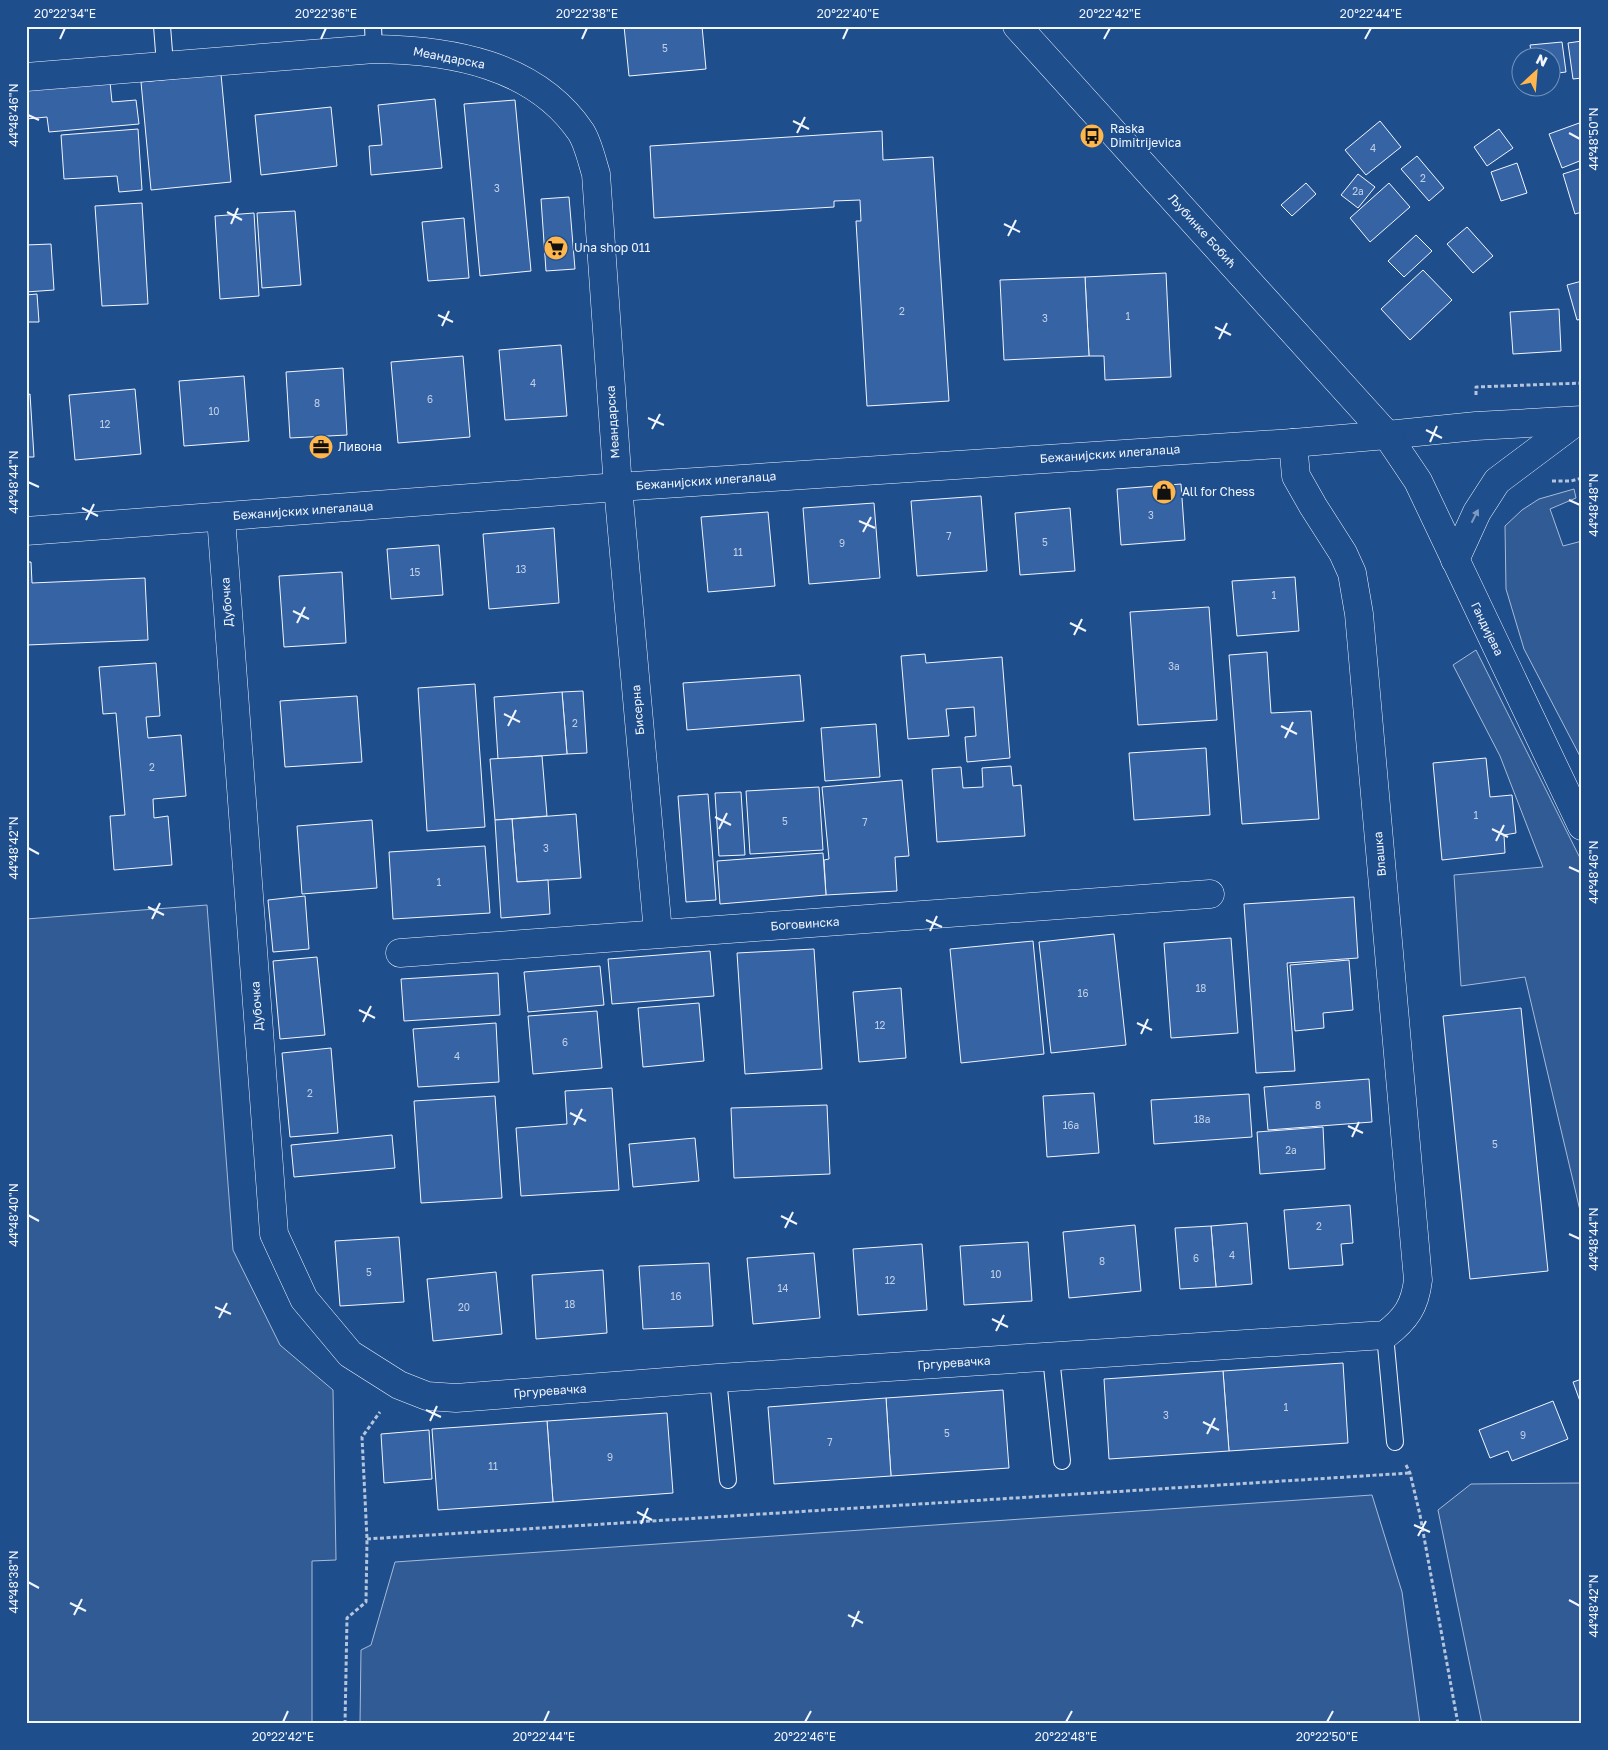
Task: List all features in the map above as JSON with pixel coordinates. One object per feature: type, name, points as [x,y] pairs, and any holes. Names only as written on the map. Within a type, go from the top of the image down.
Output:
[{"type":"street","name":"Љубинке Бобић","points":[[1017,26],[1387,435]]},
{"type":"street","name":"Меандарска","points":[[26,77],[165,65],[373,38],[412,50],[484,63],[532,84],[557,104],[582,133],[596,174],[618,487]]},
{"type":"street","name":"Бежанијских илегалаца","points":[[26,532],[618,487],[1293,443],[1476,426],[1579,420]]},
{"type":"street","points":[[1455,560],[1477,512],[1497,481],[1579,420]]},
{"type":"street","name":"Гандијева","points":[[1387,435],[1418,481],[1582,826]]},
{"type":"street","name":"Влашка","points":[[1293,443],[1296,476],[1312,506],[1343,553],[1352,573],[1356,590],[1366,680],[1418,1280],[1416,1296],[1409,1313],[1398,1326],[1385,1335]]},
{"type":"street","name":"Бисерна","points":[[618,487],[658,932]]},
{"type":"street","name":"Дубочка","points":[[220,517],[274,1234],[304,1299],[350,1354],[399,1386],[427,1396],[456,1398]]},
{"type":"street","name":"Боговинска","points":[[400,953],[658,932],[908,917],[1210,894]]},
{"type":"street","name":"Гргуревачка","points":[[456,1398],[718,1378],[1385,1335]]},
{"type":"lane","points":[[162,26],[165,65]]},
{"type":"lane","points":[[1385,1335],[1395,1442]]},
{"type":"lane","points":[[1051,1357],[1062,1461]]},
{"type":"lane","points":[[718,1378],[728,1480]]},
{"type":"path","points":[[1551,481],[1571,481],[1582,478]]},
{"type":"path","points":[[346,1724],[348,1618],[366,1602],[367,1539],[362,1437],[399,1386]]},
{"type":"path","points":[[1395,1442],[1410,1473],[1420,1515],[1458,1724]]},
{"type":"path","points":[[367,1539],[1410,1473]]},
{"type":"shaded area","points":[[1574,489],[1576,498],[1550,509],[1563,546],[1582,541],[1582,760],[1524,649],[1506,589],[1505,526],[1522,510],[1539,499]]},
{"type":"shaded area","points":[[1476,650],[1582,862],[1582,1219],[1525,977],[1461,986],[1454,875],[1543,867],[1500,756],[1453,665]]},
{"type":"shaded area","points":[[207,905],[233,1250],[280,1345],[333,1390],[336,1560],[312,1561],[312,1724],[26,1724],[26,919]]},
{"type":"shaded area","points":[[1582,1483],[1582,1724],[1482,1724],[1438,1510],[1471,1484]]},
{"type":"shaded area","points":[[1372,1495],[1402,1592],[1420,1724],[360,1724],[361,1650],[371,1645],[395,1562]]},
{"type":"building","points":[[624,26],[702,26],[706,69],[629,76]]},
{"type":"building","points":[[1582,41],[1582,78],[1573,79],[1568,43]]},
{"type":"building","points":[[1562,42],[1566,72],[1560,73],[1560,48],[1530,48],[1530,45]]},
{"type":"building","points":[[221,74],[231,182],[151,190],[141,82]]},
{"type":"building","points":[[110,82],[112,102],[136,100],[139,124],[49,132],[47,117],[26,119],[26,89]]},
{"type":"building","points":[[435,99],[442,168],[371,175],[369,146],[382,145],[378,105]]},
{"type":"building","points":[[515,100],[531,271],[480,276],[464,104]]},
{"type":"building","points":[[331,107],[337,166],[261,175],[255,115]]},
{"type":"building","points":[[1380,121],[1401,147],[1366,175],[1345,150]]},
{"type":"building","points":[[1582,122],[1582,160],[1562,168],[1549,134]]},
{"type":"building","points":[[138,129],[142,190],[119,192],[117,176],[64,179],[61,135]]},
{"type":"building","points":[[1499,129],[1513,148],[1487,166],[1474,147]]},
{"type":"building","points":[[882,131],[883,160],[933,157],[949,401],[867,406],[856,221],[861,221],[860,200],[834,201],[834,207],[654,218],[650,146]]},
{"type":"building","points":[[1417,156],[1444,188],[1429,201],[1401,169]]},
{"type":"building","points":[[1517,163],[1527,193],[1501,201],[1491,172]]},
{"type":"building","points":[[1582,168],[1582,212],[1575,214],[1563,174]]},
{"type":"building","points":[[1358,174],[1375,187],[1358,208],[1341,195]]},
{"type":"building","points":[[1306,183],[1316,194],[1292,216],[1281,205]]},
{"type":"building","points":[[1389,183],[1410,207],[1370,242],[1350,218]]},
{"type":"building","points":[[569,197],[575,269],[546,271],[541,199]]},
{"type":"building","points":[[142,203],[148,304],[102,306],[95,206]]},
{"type":"building","points":[[295,211],[301,285],[262,288],[257,213]]},
{"type":"building","points":[[254,213],[259,296],[220,299],[215,216]]},
{"type":"building","points":[[464,218],[469,278],[428,281],[422,222]]},
{"type":"building","points":[[1467,227],[1493,256],[1473,273],[1447,244]]},
{"type":"building","points":[[1416,235],[1432,251],[1404,277],[1388,261]]},
{"type":"building","points":[[51,244],[54,290],[26,292],[26,245]]},
{"type":"building","points":[[1423,270],[1452,300],[1410,340],[1381,309]]},
{"type":"building","points":[[1166,273],[1171,377],[1105,380],[1104,356],[1089,356],[1085,277]]},
{"type":"building","points":[[1085,277],[1089,356],[1004,360],[1000,280]]},
{"type":"building","points":[[1582,281],[1582,319],[1577,320],[1567,285]]},
{"type":"building","points":[[37,294],[39,322],[26,322],[26,295]]},
{"type":"building","points":[[1559,309],[1561,351],[1513,354],[1510,312]]},
{"type":"building","points":[[561,345],[567,416],[505,420],[499,350]]},
{"type":"building","points":[[463,356],[470,437],[398,443],[391,362]]},
{"type":"building","points":[[343,368],[347,435],[290,438],[286,372]]},
{"type":"building","points":[[244,376],[249,441],[184,446],[179,381]]},
{"type":"building","points":[[135,389],[141,454],[75,460],[69,395]]},
{"type":"building","points":[[30,394],[34,457],[26,457],[26,395]]},
{"type":"building","points":[[1181,484],[1185,540],[1121,545],[1117,489]]},
{"type":"building","points":[[981,496],[987,571],[917,576],[911,501]]},
{"type":"building","points":[[874,503],[880,578],[809,584],[803,508]]},
{"type":"building","points":[[1070,508],[1075,571],[1020,575],[1015,513]]},
{"type":"building","points":[[768,512],[775,586],[708,592],[701,517]]},
{"type":"building","points":[[554,528],[559,603],[489,609],[483,534]]},
{"type":"building","points":[[439,545],[443,595],[391,599],[387,549]]},
{"type":"building","points":[[26,562],[31,562],[32,583],[145,578],[148,640],[27,645],[26,655]]},
{"type":"building","points":[[342,572],[346,643],[284,647],[279,576]]},
{"type":"building","points":[[1295,577],[1299,631],[1237,636],[1232,581]]},
{"type":"building","points":[[1209,607],[1217,720],[1138,725],[1130,612]]},
{"type":"building","points":[[1267,652],[1271,713],[1311,711],[1319,819],[1242,824],[1229,655]]},
{"type":"building","points":[[925,654],[926,663],[1002,657],[1010,758],[967,762],[965,737],[976,736],[974,707],[946,709],[949,736],[908,739],[901,656]]},
{"type":"building","points":[[156,663],[160,716],[146,717],[148,738],[181,735],[186,796],[153,799],[154,818],[168,816],[172,865],[114,870],[110,816],[125,815],[116,713],[103,714],[99,667]]},
{"type":"building","points":[[800,675],[804,721],[687,730],[683,683]]},
{"type":"building","points":[[475,684],[485,827],[427,831],[418,688]]},
{"type":"building","points":[[583,691],[587,753],[567,754],[562,692]]},
{"type":"building","points":[[562,692],[567,754],[498,759],[494,697]]},
{"type":"building","points":[[357,696],[362,762],[285,767],[280,701]]},
{"type":"building","points":[[876,724],[880,777],[825,781],[821,728]]},
{"type":"building","points":[[1206,748],[1210,815],[1134,820],[1129,753]]},
{"type":"building","points":[[542,756],[547,816],[495,820],[490,759]]},
{"type":"building","points":[[1486,758],[1490,797],[1512,795],[1516,833],[1504,835],[1505,853],[1442,860],[1433,763]]},
{"type":"building","points":[[1011,766],[1013,786],[1021,785],[1025,836],[937,842],[932,769],[961,767],[963,788],[983,787],[982,768]]},
{"type":"building","points":[[902,780],[909,856],[895,857],[897,891],[826,895],[824,860],[829,859],[822,787]]},
{"type":"building","points":[[819,787],[823,850],[750,854],[746,791]]},
{"type":"building","points":[[741,792],[745,855],[719,856],[715,793]]},
{"type":"building","points":[[708,794],[716,900],[686,902],[678,796]]},
{"type":"building","points":[[576,814],[581,878],[517,882],[512,819]]},
{"type":"building","points":[[512,819],[517,882],[548,880],[550,914],[501,918],[495,820]]},
{"type":"building","points":[[372,820],[377,888],[302,894],[297,826]]},
{"type":"building","points":[[485,846],[490,913],[393,919],[389,852]]},
{"type":"building","points":[[823,853],[826,895],[720,904],[717,861]]},
{"type":"building","points":[[305,896],[309,949],[273,952],[268,900]]},
{"type":"building","points":[[1354,897],[1358,958],[1287,963],[1295,1071],[1256,1073],[1244,904]]},
{"type":"building","points":[[1114,934],[1126,1045],[1051,1053],[1039,942]]},
{"type":"building","points":[[1231,938],[1238,1033],[1171,1038],[1164,943]]},
{"type":"building","points":[[1033,941],[1044,1054],[961,1063],[950,949]]},
{"type":"building","points":[[814,949],[822,1069],[745,1074],[737,953]]},
{"type":"building","points":[[710,951],[714,996],[612,1004],[608,959]]},
{"type":"building","points":[[317,957],[325,1035],[280,1039],[273,961]]},
{"type":"building","points":[[1349,960],[1353,1010],[1323,1013],[1324,1028],[1295,1031],[1290,965]]},
{"type":"building","points":[[600,966],[604,1005],[528,1012],[524,972]]},
{"type":"building","points":[[498,973],[500,1015],[404,1021],[401,979]]},
{"type":"building","points":[[901,988],[906,1058],[859,1062],[853,992]]},
{"type":"building","points":[[699,1003],[704,1061],[643,1067],[638,1008]]},
{"type":"building","points":[[1521,1008],[1548,1271],[1470,1279],[1443,1016]]},
{"type":"building","points":[[597,1011],[602,1068],[533,1074],[528,1016]]},
{"type":"building","points":[[496,1023],[499,1082],[418,1087],[413,1029]]},
{"type":"building","points":[[331,1048],[338,1133],[290,1137],[282,1053]]},
{"type":"building","points":[[1369,1079],[1372,1122],[1268,1130],[1264,1087]]},
{"type":"building","points":[[612,1088],[619,1190],[521,1196],[516,1128],[567,1124],[565,1091]]},
{"type":"building","points":[[1094,1093],[1099,1153],[1047,1157],[1043,1096]]},
{"type":"building","points":[[1249,1094],[1252,1137],[1154,1144],[1151,1100]]},
{"type":"building","points":[[495,1096],[502,1198],[421,1203],[414,1101]]},
{"type":"building","points":[[827,1105],[830,1174],[734,1178],[731,1108]]},
{"type":"building","points":[[1323,1127],[1325,1169],[1260,1174],[1257,1132]]},
{"type":"building","points":[[392,1135],[395,1168],[294,1177],[291,1145]]},
{"type":"building","points":[[695,1138],[699,1181],[633,1187],[629,1144]]},
{"type":"building","points":[[1350,1205],[1353,1243],[1341,1244],[1343,1265],[1289,1269],[1284,1210]]},
{"type":"building","points":[[1247,1223],[1252,1284],[1216,1287],[1211,1226]]},
{"type":"building","points":[[1135,1225],[1141,1291],[1069,1298],[1063,1232]]},
{"type":"building","points":[[1211,1226],[1216,1287],[1180,1289],[1175,1228]]},
{"type":"building","points":[[399,1237],[404,1302],[340,1306],[335,1241]]},
{"type":"building","points":[[1028,1242],[1032,1301],[964,1305],[960,1246]]},
{"type":"building","points":[[922,1244],[927,1310],[858,1315],[853,1249]]},
{"type":"building","points":[[814,1253],[820,1318],[753,1324],[747,1258]]},
{"type":"building","points":[[709,1263],[713,1326],[643,1329],[639,1266]]},
{"type":"building","points":[[603,1270],[607,1333],[536,1339],[532,1275]]},
{"type":"building","points":[[496,1272],[502,1334],[433,1341],[427,1279]]},
{"type":"building","points":[[1343,1363],[1348,1443],[1229,1451],[1223,1371]]},
{"type":"building","points":[[1223,1371],[1229,1451],[1109,1459],[1104,1379]]},
{"type":"building","points":[[1582,1379],[1582,1404],[1581,1404],[1573,1382]]},
{"type":"building","points":[[1003,1390],[1009,1468],[891,1476],[886,1398]]},
{"type":"building","points":[[886,1398],[891,1476],[774,1484],[768,1407]]},
{"type":"building","points":[[1553,1401],[1568,1439],[1512,1461],[1508,1451],[1490,1458],[1479,1430]]},
{"type":"building","points":[[667,1413],[673,1493],[553,1502],[547,1421]]},
{"type":"building","points":[[547,1421],[553,1502],[438,1510],[432,1429]]},
{"type":"building","points":[[429,1430],[432,1479],[384,1483],[381,1434]]},
{"type":"place","name":"Raska Dimitrijevica","points":[[1092,136]]},
{"type":"place","name":"Una shop 011","points":[[556,248]]},
{"type":"place","name":"Ливона","points":[[321,447]]},
{"type":"place","name":"All for Chess","points":[[1164,492]]}]
